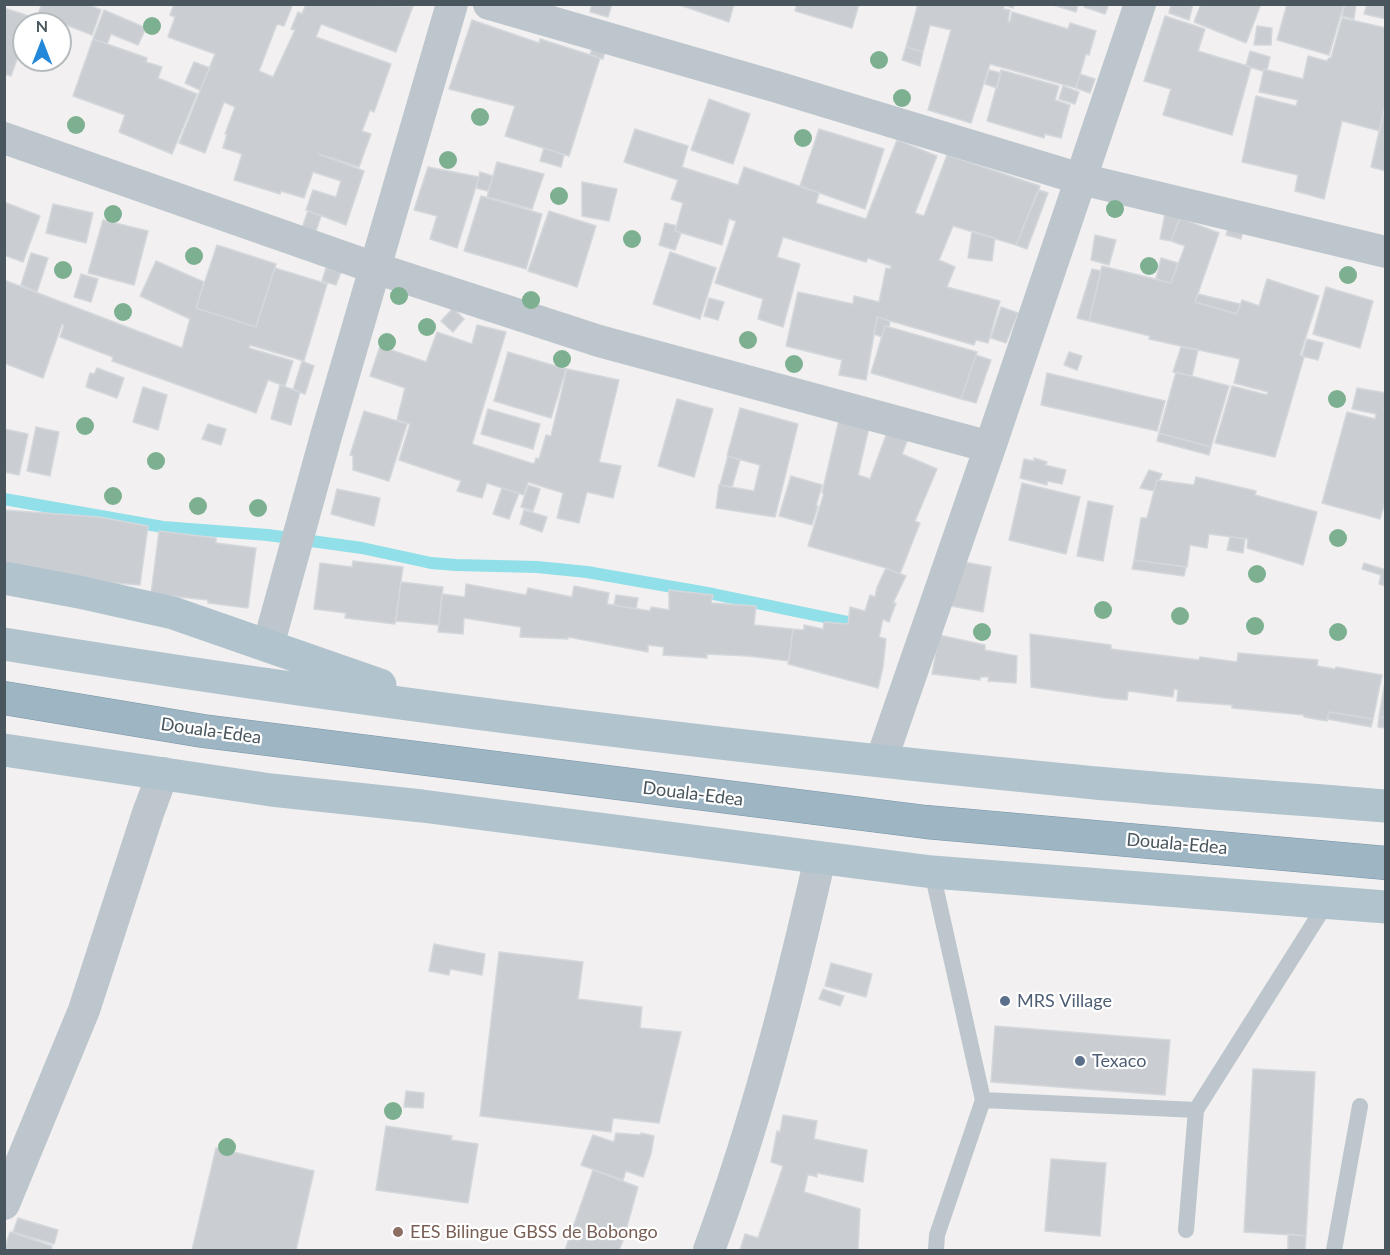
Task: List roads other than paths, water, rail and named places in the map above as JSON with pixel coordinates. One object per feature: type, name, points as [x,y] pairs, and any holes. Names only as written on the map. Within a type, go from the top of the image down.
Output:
[{"type":"highway","name":"Douala-Edea","points":[[4,698],[203,731],[926,822],[1386,863]]},
{"type":"main road","points":[[4,578],[173,613],[452,711]]},
{"type":"main road","points":[[4,644],[452,711],[881,761],[1068,780],[1386,806]]},
{"type":"main road","points":[[4,750],[163,772],[271,790],[422,806],[932,872],[1381,908]]},
{"type":"street","points":[[268,646],[452,4]]},
{"type":"street","points":[[489,4],[777,87],[1081,179],[1386,252]]},
{"type":"street","points":[[881,761],[1140,4]]},
{"type":"street","points":[[4,138],[375,268],[600,341],[990,447]]},
{"type":"street","points":[[4,1204],[84,1010],[163,772]]},
{"type":"street","points":[[709,1251],[756,1107],[800,945],[820,858]]},
{"type":"lane","points":[[932,872],[983,1100],[937,1235],[936,1251]]},
{"type":"lane","points":[[1186,1230],[1196,1110],[1326,904]]},
{"type":"lane","points":[[983,1100],[1196,1110]]},
{"type":"lane","points":[[1334,1251],[1360,1106]]},
{"type":"waterway","points":[[4,499],[163,527],[268,535],[362,548],[431,563],[537,567],[587,572],[713,594],[848,622]]},
{"type":"place","name":"MRS Village","points":[[1005,1001]]},
{"type":"place","name":"Texaco","points":[[1080,1061]]},
{"type":"place","name":"EES Bilingue GBSS de Bobongo","points":[[398,1232]]}]
